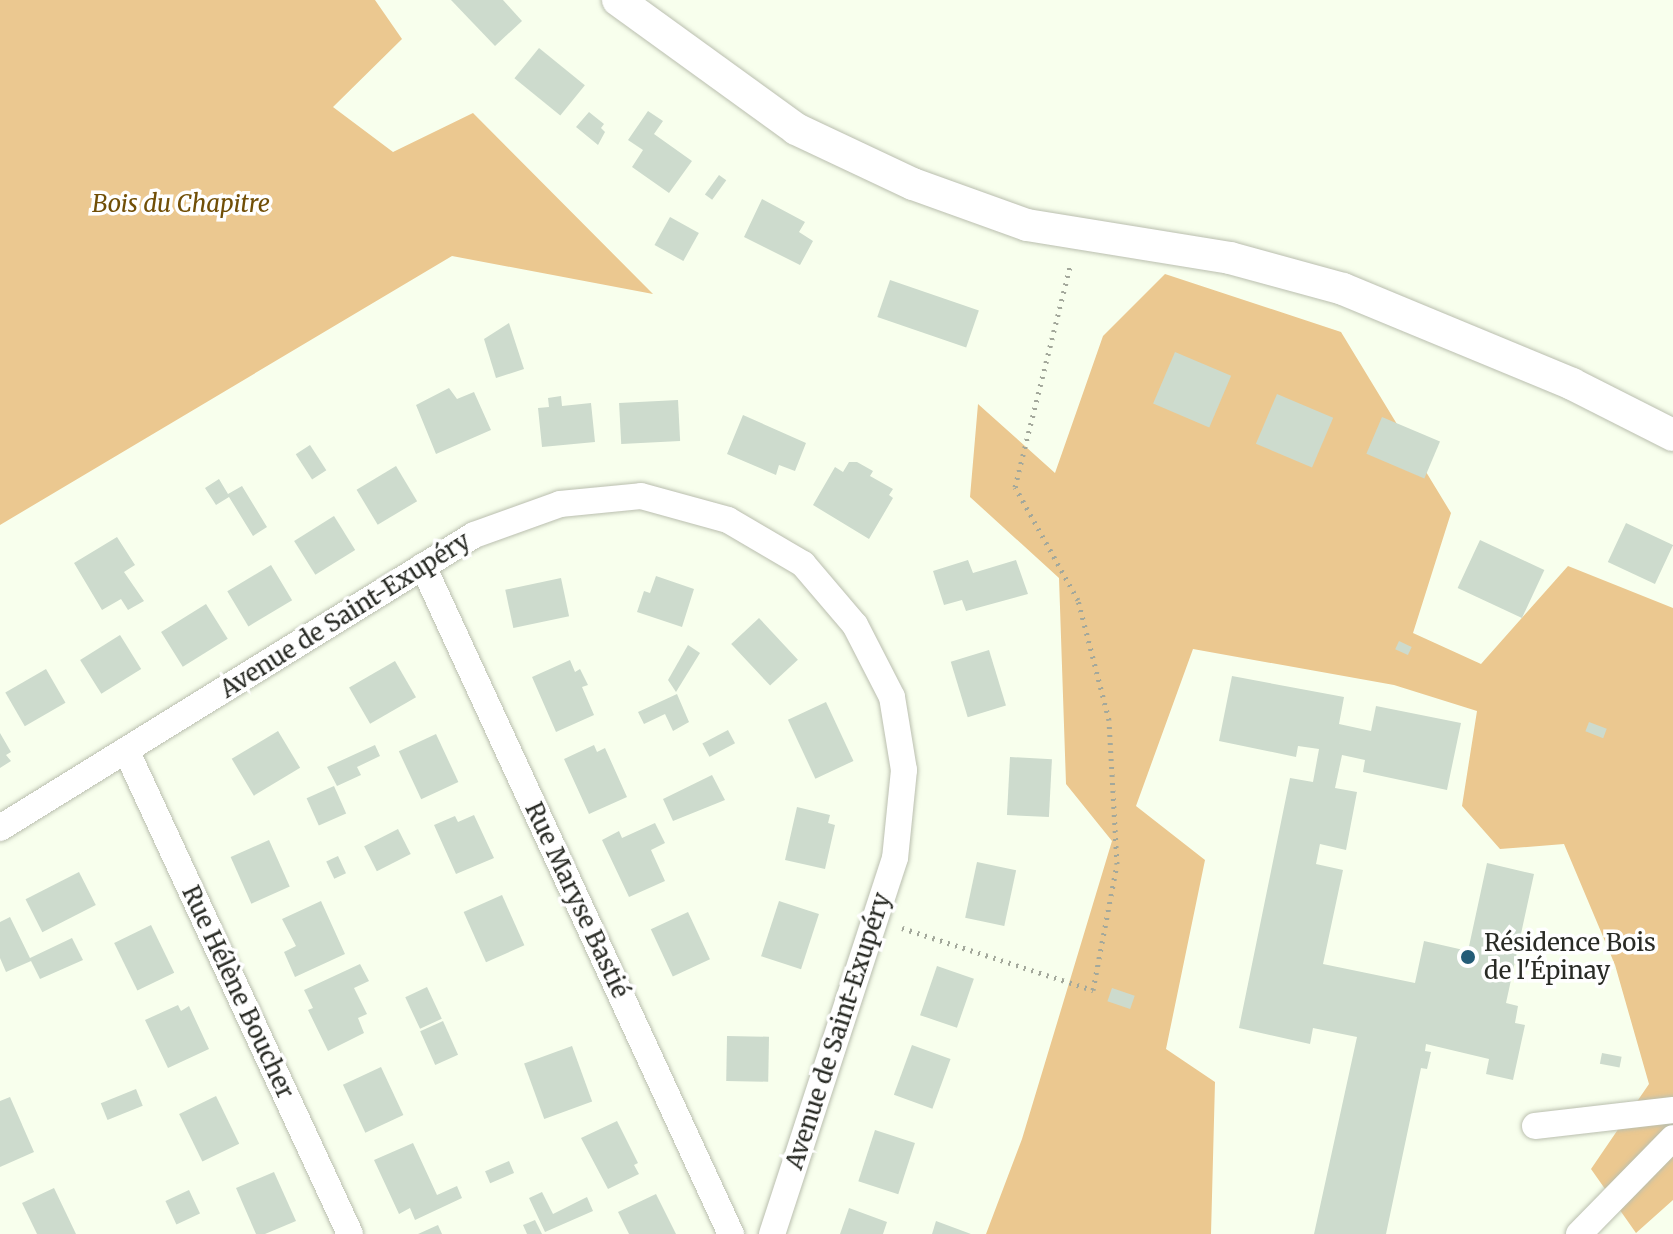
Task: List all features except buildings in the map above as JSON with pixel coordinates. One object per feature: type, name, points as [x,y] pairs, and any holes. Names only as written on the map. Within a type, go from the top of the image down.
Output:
[{"type":"street","points":[[618,0],[796,129],[913,184],[1027,225],[1230,258],[1343,289],[1572,384],[1673,435]]},
{"type":"street","name":"Avenue de Saint-Exupéry","points":[[0,828],[474,535],[560,504],[641,496],[728,520],[803,564],[855,625],[892,697],[904,770],[895,858],[772,1234]]},
{"type":"street","name":"Rue Maryse Bastié","points":[[423,566],[731,1234]]},
{"type":"street","name":"Rue Hélène Boucher","points":[[126,750],[350,1234]]},
{"type":"street","points":[[1535,1126],[1673,1110]]},
{"type":"street","points":[[1579,1234],[1673,1138]]},
{"type":"path","points":[[875,919],[1093,990],[1117,864],[1109,720],[1078,600],[1015,487],[1079,233]]},
{"type":"green space","name":"Bois du Chapitre","points":[[0,0],[375,0],[402,39],[333,107],[393,152],[473,113],[653,294],[452,256],[0,525]]},
{"type":"green space","points":[[1165,274],[1341,332],[1451,513],[1413,633],[1481,664],[1568,566],[1673,608],[1673,1200],[1636,1233],[1591,1169],[1649,1084],[1615,965],[1564,844],[1500,849],[1462,806],[1477,711],[1394,685],[1193,649],[1136,806],[1205,860],[1166,1049],[1215,1082],[1211,1234],[986,1234],[1022,1139],[1112,841],[1066,784],[1059,578],[970,497],[978,404],[1055,473],[1103,336]]},
{"type":"place","name":"Résidence Bois de l'Épinay","points":[[1468,957]]}]
